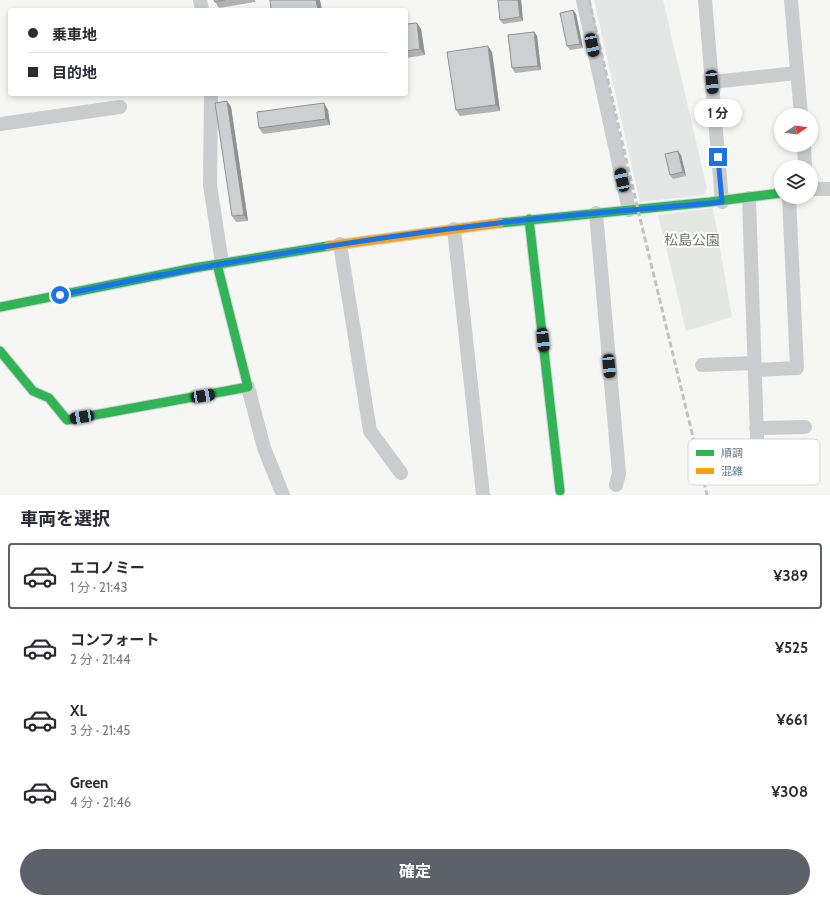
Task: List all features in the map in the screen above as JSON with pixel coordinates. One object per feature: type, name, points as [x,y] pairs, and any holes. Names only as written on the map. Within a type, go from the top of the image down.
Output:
[{"type":"street","points":[[583,0],[628,210]]},
{"type":"street","points":[[706,0],[722,202]]},
{"type":"street","points":[[791,0],[800,108]]},
{"type":"street","points":[[712,82],[797,73]]},
{"type":"street","points":[[211,96],[210,185],[225,299],[264,448],[283,495]]},
{"type":"street","points":[[0,124],[120,107]]},
{"type":"street","points":[[818,189],[830,189]]},
{"type":"street","points":[[0,307],[220,263],[340,244],[529,220],[722,202],[774,194]]},
{"type":"street","points":[[749,198],[757,439]]},
{"type":"street","points":[[702,365],[797,368],[789,204]]},
{"type":"street","points":[[596,213],[619,473],[616,485]]},
{"type":"street","points":[[529,220],[560,491]]},
{"type":"street","points":[[454,229],[483,495]]},
{"type":"street","points":[[340,244],[370,431],[400,473]]},
{"type":"street","points":[[0,351],[33,391],[49,398],[67,420],[248,388]]},
{"type":"street","points":[[756,428],[805,427]]},
{"type":"shaded area","points":[[594,0],[663,0],[707,188],[704,195],[640,202]]},
{"type":"green space","name":"松島公園","points":[[713,208],[732,317],[686,331],[658,215]]},
{"type":"building","points":[[214,0],[225,0],[215,2]]},
{"type":"building","points":[[270,0],[316,0],[318,8],[271,8]]},
{"type":"building","points":[[498,0],[518,0],[520,17],[500,20]]},
{"type":"building","points":[[573,10],[580,44],[567,46],[560,13]]},
{"type":"building","points":[[417,23],[420,49],[408,51],[408,24]]},
{"type":"building","points":[[534,32],[538,66],[512,68],[508,35]]},
{"type":"building","points":[[488,46],[496,105],[456,110],[447,52]]},
{"type":"building","points":[[227,101],[244,215],[232,216],[215,103]]},
{"type":"building","points":[[324,103],[326,119],[259,128],[257,112]]},
{"type":"building","points":[[678,151],[683,172],[670,175],[665,154]]},
{"type":"railway","points":[[589,0],[693,439]]},
{"type":"railway","points":[[705,485],[707,495]]},
{"type":"traffic: fast","points":[[500,223],[710,202],[774,194]]},
{"type":"traffic: fast","points":[[529,219],[560,491]]},
{"type":"traffic: fast","points":[[0,307],[194,268],[328,246]]},
{"type":"traffic: fast","points":[[0,351],[33,391],[49,398],[67,420],[248,387],[217,264]]},
{"type":"traffic: slow","points":[[328,246],[500,223]]},
{"type":"route","points":[[60,295],[217,264],[346,243],[496,223],[722,202],[718,157]]}]
